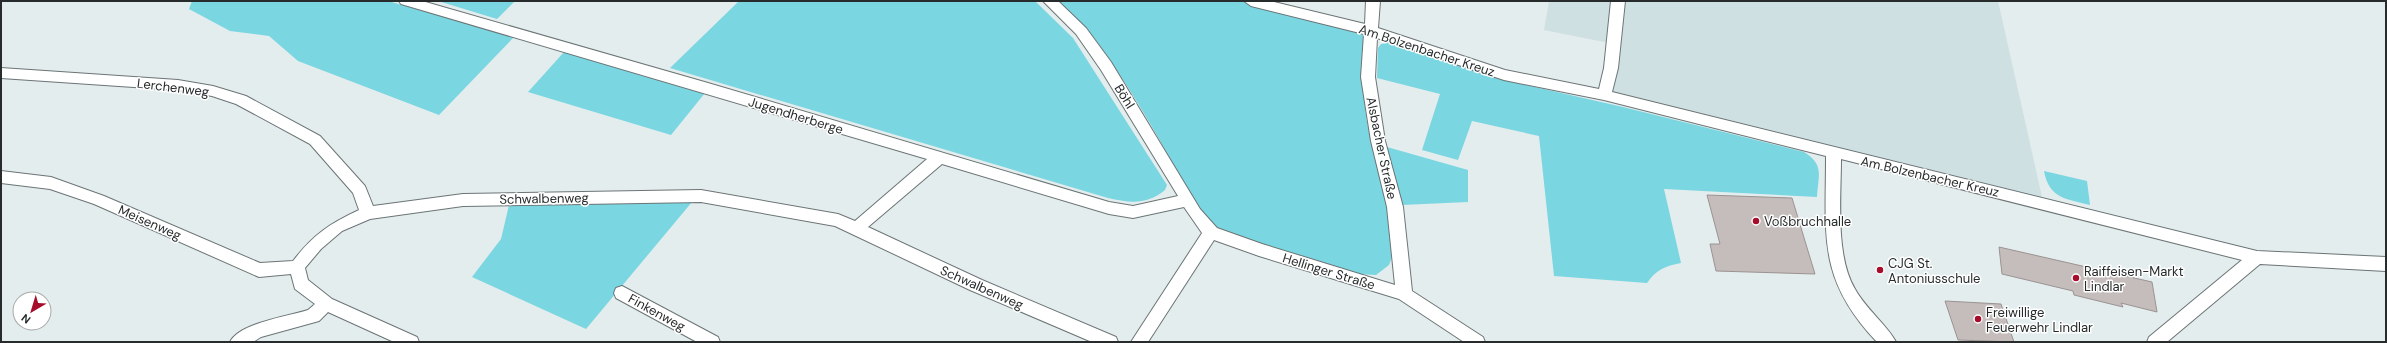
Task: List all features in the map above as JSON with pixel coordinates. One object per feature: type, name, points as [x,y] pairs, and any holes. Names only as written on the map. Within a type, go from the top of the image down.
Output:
[{"type":"street","name":"Jugendherberge","points":[[406,1],[708,88],[938,159],[1109,208],[1133,212],[1187,200]]},
{"type":"street","name":"Böhl","points":[[1050,1],[1081,31],[1106,66],[1187,200]]},
{"type":"street","name":"Am Bolzenbacher Kreuz","points":[[1251,1],[1372,31],[1504,75],[1604,95],[2257,257],[2386,264]]},
{"type":"street","name":"Alsbacher Straße","points":[[1373,1],[1368,77],[1378,141],[1395,208],[1404,294]]},
{"type":"street","points":[[1604,95],[1611,68],[1618,1]]},
{"type":"street","name":"Lerchenweg","points":[[1,73],[178,85],[212,91],[241,100],[315,140],[336,161],[360,190],[368,213]]},
{"type":"street","points":[[1833,153],[1835,244],[1845,286],[1874,328],[1888,342]]},
{"type":"street","points":[[856,228],[938,159]]},
{"type":"street","name":"Meisenweg","points":[[1,177],[51,183],[99,200],[259,270],[297,267]]},
{"type":"street","name":"Schwalbenweg","points":[[297,267],[315,244],[337,227],[368,213],[463,200],[507,198],[701,196],[838,220],[976,285],[1110,342]]},
{"type":"street","points":[[1139,342],[1211,232],[1187,200]]},
{"type":"street","name":"Hellinger Straße","points":[[1211,232],[1259,250],[1404,294],[1477,342]]},
{"type":"street","points":[[2155,342],[2257,257]]},
{"type":"street","points":[[297,267],[301,284],[326,304],[411,342]]},
{"type":"street","name":"Finkenweg","points":[[622,293],[712,342]]},
{"type":"street","points":[[238,342],[257,331],[313,316],[326,304]]},
{"type":"shaded area","points":[[192,1],[388,1],[514,37],[439,115],[298,61],[269,36],[230,31],[189,9]]},
{"type":"shaded area","points":[[438,1],[515,1],[497,19]]},
{"type":"shaded area","points":[[739,1],[1035,1],[1073,38],[1167,185],[1165,190],[1152,198],[1138,202],[1108,198],[670,68]]},
{"type":"shaded area","points":[[1057,1],[1244,1],[1362,34],[1364,37],[1363,80],[1365,111],[1390,216],[1392,252],[1389,265],[1376,275],[1357,274],[1231,236],[1213,226],[1198,207],[1135,98],[1117,71],[1079,22]]},
{"type":"shaded area","points":[[1549,1],[1998,1],[2042,197],[1613,94],[1619,45],[1544,30]]},
{"type":"shaded area","points":[[1393,42],[1504,80],[1623,107],[1804,152],[1811,157],[1818,166],[1819,177],[1817,197],[1664,189],[1681,263],[1661,269],[1647,283],[1554,276],[1539,136],[1472,121],[1458,160],[1422,150],[1440,94],[1377,78],[1378,48],[1381,44]]},
{"type":"shaded area","points":[[564,52],[705,93],[671,135],[528,92]]},
{"type":"shaded area","points":[[1387,147],[1468,170],[1468,202],[1402,205]]},
{"type":"shaded area","points":[[2044,171],[2087,181],[2090,205],[2060,196],[2050,187],[2046,180]]},
{"type":"shaded area","points":[[692,202],[586,329],[472,277],[501,239],[509,205]]},
{"type":"building","name":"Voßbruchhalle","points":[[1707,195],[1792,198],[1815,274],[1716,271],[1710,244],[1720,244]]},
{"type":"building","name":"Raiffeisen-Markt Lindlar","points":[[1999,247],[2152,282],[2157,312],[2121,303],[2123,307],[2074,295],[2073,291],[2002,274]]},
{"type":"building","name":"Freiwillige Feuerwehr Lindlar","points":[[1945,301],[2001,304],[2014,342],[1958,340]]},
{"type":"place","name":"Voßbruchhalle","points":[[1756,221]]},
{"type":"place","name":"CJG St. Antoniusschule","points":[[1880,270]]},
{"type":"place","name":"Raiffeisen-Markt Lindlar","points":[[2076,278]]},
{"type":"place","name":"Freiwillige Feuerwehr Lindlar","points":[[1978,319]]}]
